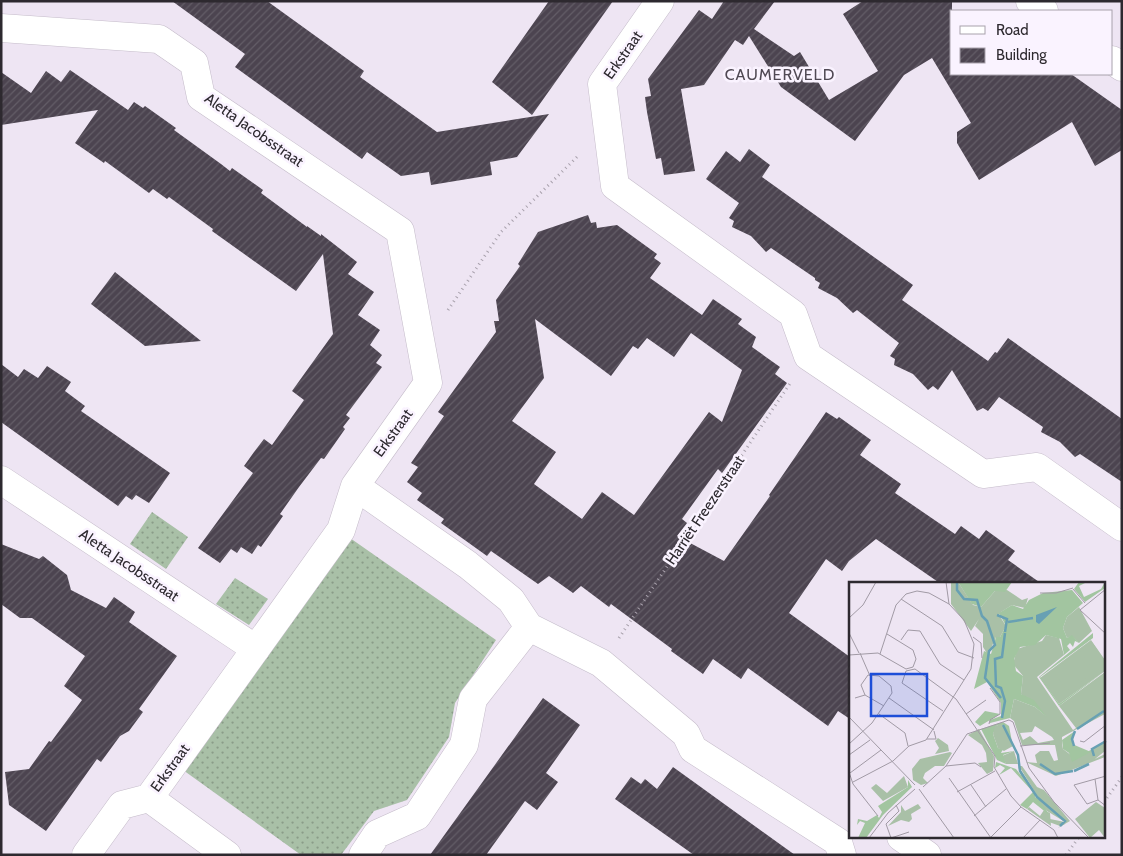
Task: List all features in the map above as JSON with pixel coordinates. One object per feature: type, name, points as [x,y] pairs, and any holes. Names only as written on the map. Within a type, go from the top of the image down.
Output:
[{"type":"street","name":"Erkstraat","points":[[608,128],[602,84],[660,1]]},
{"type":"street","points":[[1030,1],[1043,10]]},
{"type":"street","name":"Aletta Jacobsstraat","points":[[1,28],[159,38],[194,63],[201,97],[400,231],[423,348]]},
{"type":"street","points":[[608,128],[615,186],[793,314],[808,356],[983,474],[1037,467],[1122,527]]},
{"type":"street","name":"Erkstraat","points":[[86,855],[122,806],[149,798],[342,530],[355,486],[428,383],[423,348]]},
{"type":"street","name":"Aletta Jacobsstraat","points":[[1,480],[256,649]]},
{"type":"street","points":[[355,486],[468,565],[511,600],[529,628],[602,663],[686,734],[692,749],[845,845]]},
{"type":"street","points":[[363,855],[377,834],[417,816],[464,745],[474,698],[529,628]]},
{"type":"street","points":[[149,798],[227,855]]},
{"type":"street","points":[[902,838],[927,855]]},
{"type":"path","points":[[423,348],[501,232],[608,128]]},
{"type":"path","name":"Harriët Freezerstraat","points":[[602,663],[808,356]]},
{"type":"path","points":[[1106,799],[1122,777]]},
{"type":"path","points":[[1066,855],[1078,838]]},
{"type":"green space","points":[[152,512],[188,537],[166,569],[130,544]]},
{"type":"green space","points":[[350,538],[496,640],[455,703],[449,737],[407,800],[374,811],[341,855],[301,855],[183,770]]},
{"type":"green space","points":[[235,578],[268,599],[249,625],[216,604]]},
{"type":"building","points":[[172,1],[267,1],[364,71],[360,77],[437,132],[549,114],[517,157],[490,162],[492,175],[431,185],[429,172],[401,176],[367,152],[362,159],[235,67],[245,54]]},
{"type":"building","points":[[549,1],[613,1],[532,115],[492,82]]},
{"type":"building","points":[[724,1],[775,1],[754,29],[794,56],[800,52],[829,100],[878,71],[843,14],[863,1],[952,1],[952,10],[950,10],[950,75],[1072,75],[1122,110],[1122,150],[1095,166],[1072,122],[979,180],[957,143],[957,132],[971,123],[932,58],[904,75],[855,141],[781,87],[749,36],[743,45],[735,40],[704,85],[681,89],[695,171],[664,175],[661,158],[656,159],[647,112],[645,97],[651,96],[648,79],[699,10],[712,19]]},
{"type":"building","points":[[70,70],[128,110],[134,102],[143,108],[145,106],[230,171],[232,168],[263,190],[261,193],[307,227],[321,236],[321,234],[357,262],[348,274],[374,292],[358,315],[380,330],[370,345],[382,355],[376,363],[382,367],[346,415],[350,418],[343,427],[345,429],[324,459],[321,458],[299,487],[280,514],[283,516],[261,547],[258,545],[252,554],[241,547],[237,553],[231,549],[220,563],[198,548],[253,473],[244,466],[254,452],[264,439],[272,445],[304,400],[292,391],[333,334],[323,254],[296,291],[212,231],[213,229],[169,197],[167,199],[153,189],[149,193],[105,161],[104,163],[75,143],[98,110],[1,125],[1,72],[31,93],[46,71],[61,82]]},
{"type":"building","points":[[749,149],[770,165],[762,177],[913,285],[902,300],[988,361],[995,352],[997,353],[1008,338],[1122,419],[1122,482],[1080,454],[1075,457],[1060,442],[1041,432],[1043,427],[999,397],[988,411],[983,408],[977,411],[952,370],[938,390],[933,386],[928,390],[913,374],[894,365],[895,359],[890,356],[899,343],[857,310],[853,313],[837,298],[818,288],[820,283],[815,278],[771,248],[766,252],[751,236],[732,227],[734,221],[729,218],[739,203],[706,179],[726,151],[740,162]]},
{"type":"building","points":[[588,215],[591,223],[596,222],[597,228],[617,225],[657,254],[654,258],[661,263],[650,278],[702,315],[713,299],[742,319],[738,324],[756,337],[752,347],[780,367],[775,374],[787,383],[722,473],[718,469],[682,519],[687,523],[677,536],[724,561],[826,412],[837,419],[839,417],[871,440],[860,455],[901,484],[895,493],[955,534],[961,526],[979,539],[986,530],[1015,551],[1008,560],[1039,582],[938,582],[876,539],[849,561],[842,571],[826,559],[789,613],[849,656],[849,718],[838,711],[828,726],[748,668],[741,679],[713,659],[703,674],[611,604],[609,607],[581,586],[573,593],[549,576],[538,584],[491,551],[487,556],[441,523],[444,519],[417,500],[422,493],[407,482],[418,467],[411,463],[444,416],[438,412],[496,332],[494,321],[499,321],[496,300],[520,266],[518,264],[538,232]],"holes":[[[535,319],[611,376],[633,346],[638,349],[647,338],[674,357],[691,333],[742,370],[722,422],[709,412],[634,515],[602,492],[582,519],[534,484],[556,452],[512,421],[544,378]]]},
{"type":"building","points":[[115,272],[201,341],[145,346],[91,304]]},
{"type":"building","points":[[1,364],[18,377],[24,369],[38,378],[47,366],[71,382],[65,391],[85,406],[81,411],[170,473],[149,503],[136,495],[132,500],[126,496],[118,506],[1,422]]},
{"type":"building","points":[[1,544],[39,559],[43,556],[67,575],[71,590],[106,608],[114,597],[135,612],[129,622],[177,656],[139,709],[143,712],[129,731],[120,736],[101,762],[97,759],[46,831],[9,805],[5,772],[29,769],[82,700],[64,686],[85,656],[32,618],[20,618],[1,604]]},
{"type":"building","points":[[543,698],[580,725],[546,773],[558,782],[537,810],[525,801],[486,855],[430,855]]},
{"type":"building","points":[[673,767],[795,855],[694,855],[615,799],[631,777],[641,784],[645,779],[657,789]]},
{"type":"district","name":"CAUMERVELD","points":[[780,74]]}]
